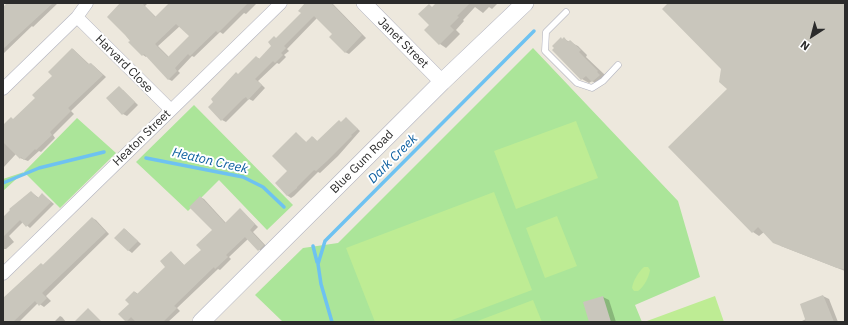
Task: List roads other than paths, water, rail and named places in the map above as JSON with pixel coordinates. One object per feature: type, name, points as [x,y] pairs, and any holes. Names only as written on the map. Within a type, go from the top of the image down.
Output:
[{"type":"main road","name":"Blue Gum Road","points":[[201,322],[442,82],[525,3]]},
{"type":"street","points":[[3,89],[77,17],[86,3]]},
{"type":"street","name":"Heaton Street","points":[[3,274],[281,3]]},
{"type":"street","name":"Janet Street","points":[[364,3],[442,82]]},
{"type":"street","name":"Harvard Close","points":[[77,17],[171,110]]},
{"type":"lane","points":[[566,12],[546,32],[545,51],[577,83],[592,88],[603,81],[618,65]]},
{"type":"waterway","name":"Dark Creek","points":[[332,322],[321,284],[318,264],[325,241],[534,31]]},
{"type":"waterway","name":"Heaton Creek","points":[[3,183],[39,168],[104,152]]},
{"type":"waterway","name":"Heaton Creek","points":[[146,158],[243,177],[263,187],[284,207]]},
{"type":"waterway","name":"Heaton Creek","points":[[313,246],[317,262]]}]
